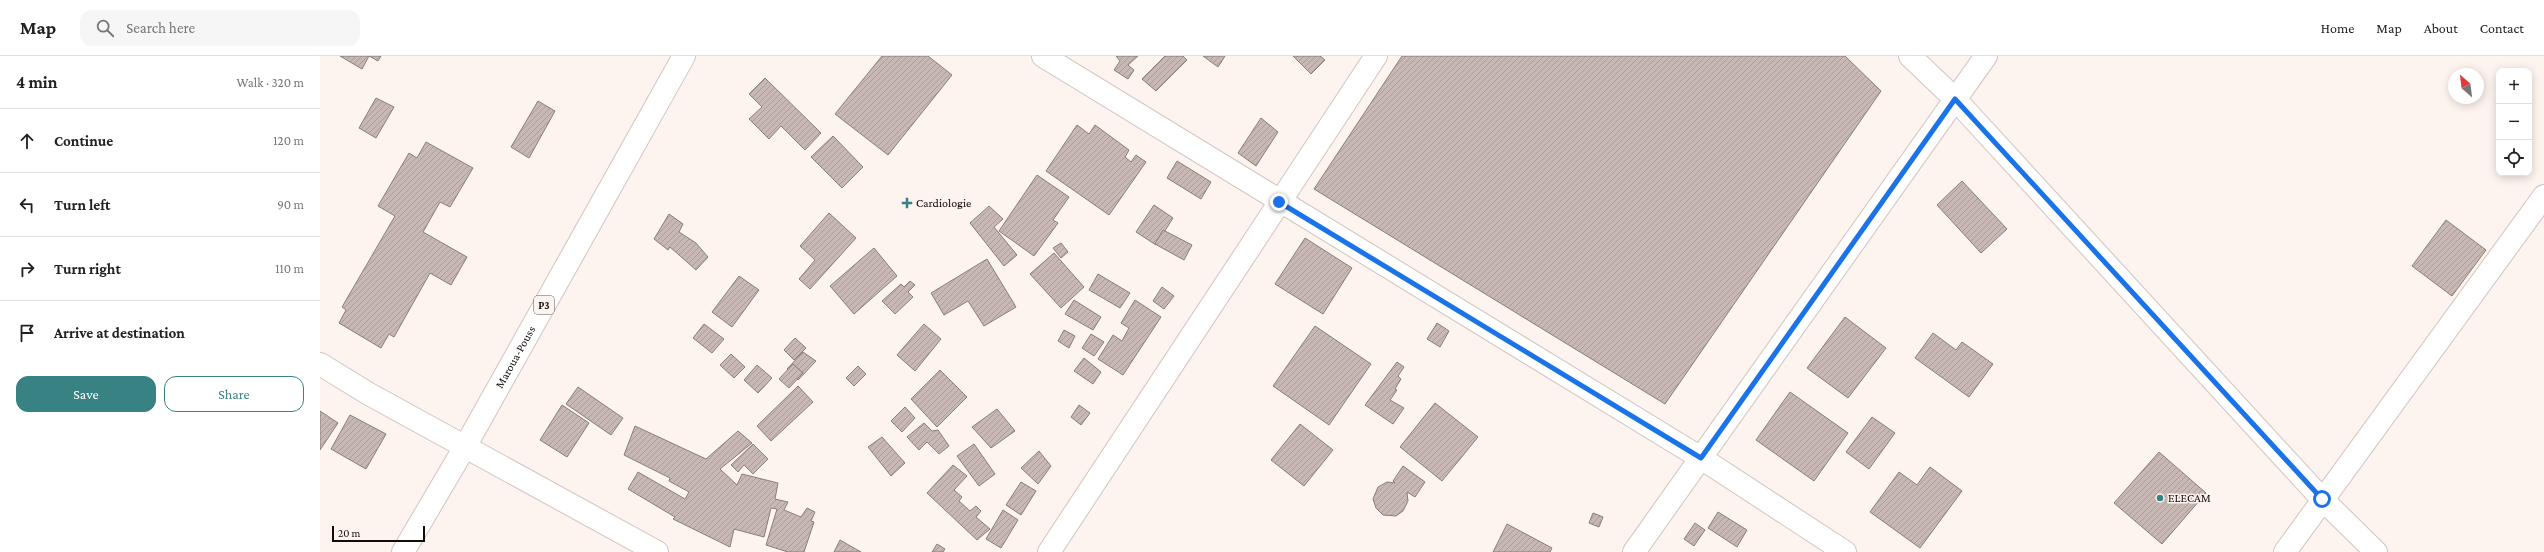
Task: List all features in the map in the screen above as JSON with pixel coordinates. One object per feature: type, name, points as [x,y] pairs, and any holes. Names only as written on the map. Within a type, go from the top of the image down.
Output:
[{"type":"street","name":"Maroua-Pouss","points":[[403,552],[466,446],[684,56]]},
{"type":"street","points":[[1043,56],[1279,202],[1701,458],[1845,552]]},
{"type":"street","points":[[1049,552],[1376,56]]},
{"type":"street","points":[[1910,56],[1955,99],[2322,499],[2376,552]]},
{"type":"street","points":[[1634,552],[1986,56]]},
{"type":"street","points":[[2285,552],[2322,499],[2544,196]]},
{"type":"street","points":[[320,364],[369,394],[657,552]]},
{"type":"building","points":[[340,56],[369,56],[362,69]]},
{"type":"building","points":[[369,56],[381,56],[378,61]]},
{"type":"building","points":[[882,56],[928,56],[952,75],[888,155],[835,114]]},
{"type":"building","points":[[1116,56],[1138,56],[1128,65],[1134,70],[1128,79],[1114,70],[1120,61]]},
{"type":"building","points":[[1165,56],[1183,56],[1187,60],[1156,91],[1142,79]]},
{"type":"building","points":[[1203,56],[1225,56],[1218,67]]},
{"type":"building","points":[[1293,56],[1320,56],[1325,60],[1311,74]]},
{"type":"building","points":[[1402,56],[1845,56],[1881,91],[1665,404],[1314,189]]},
{"type":"building","points":[[765,78],[821,133],[805,150],[781,126],[769,139],[749,119],[762,107],[749,94]]},
{"type":"building","points":[[376,98],[394,107],[376,138],[359,128]]},
{"type":"building","points":[[538,101],[555,111],[529,158],[511,147]]},
{"type":"building","points":[[1261,118],[1278,132],[1256,166],[1238,153]]},
{"type":"building","points":[[1077,125],[1089,134],[1095,125],[1129,150],[1125,157],[1131,162],[1136,155],[1146,162],[1109,215],[1046,171]]},
{"type":"building","points":[[833,136],[863,167],[842,188],[811,157]]},
{"type":"building","points":[[426,142],[473,168],[450,207],[440,202],[423,232],[467,257],[451,285],[430,273],[394,337],[389,334],[381,348],[339,323],[346,310],[342,307],[395,216],[378,206],[409,153],[417,158]]},
{"type":"building","points":[[1177,161],[1211,182],[1201,199],[1167,178]]},
{"type":"building","points":[[1037,175],[1069,197],[1053,220],[1058,223],[1034,256],[999,231]]},
{"type":"building","points":[[1962,181],[2007,229],[1981,253],[1937,205]]},
{"type":"building","points":[[1154,205],[1173,218],[1156,245],[1136,232]]},
{"type":"building","points":[[989,206],[1003,219],[994,227],[1017,255],[1004,266],[970,223]]},
{"type":"building","points":[[829,213],[856,238],[810,289],[799,279],[815,260],[800,246]]},
{"type":"building","points":[[669,214],[683,224],[679,232],[696,243],[708,257],[696,270],[670,247],[668,250],[654,239]]},
{"type":"building","points":[[2446,220],[2486,250],[2452,296],[2412,266]]},
{"type":"building","points":[[1163,230],[1192,245],[1184,260],[1155,244]]},
{"type":"building","points":[[1305,238],[1352,268],[1323,314],[1275,284]]},
{"type":"building","points":[[1061,243],[1068,252],[1061,258],[1053,248]]},
{"type":"building","points":[[874,248],[897,276],[854,314],[830,286]]},
{"type":"building","points":[[1054,253],[1084,287],[1061,308],[1030,274]]},
{"type":"building","points":[[987,259],[1016,307],[984,326],[968,301],[944,315],[931,293]]},
{"type":"building","points":[[1098,274],[1130,293],[1120,308],[1089,290]]},
{"type":"building","points":[[739,276],[759,290],[732,327],[712,312]]},
{"type":"building","points":[[910,281],[915,285],[908,292],[913,297],[895,314],[882,301],[901,284],[904,287]]},
{"type":"building","points":[[1162,287],[1174,296],[1164,309],[1153,301]]},
{"type":"building","points":[[1074,300],[1101,317],[1093,330],[1065,314]]},
{"type":"building","points":[[1135,300],[1161,317],[1123,375],[1098,359],[1113,335],[1122,341],[1129,328],[1121,323]]},
{"type":"building","points":[[1845,317],[1886,348],[1848,398],[1807,368]]},
{"type":"building","points":[[1437,323],[1449,331],[1440,347],[1427,339]]},
{"type":"building","points":[[704,324],[724,339],[712,353],[693,338]]},
{"type":"building","points":[[924,324],[941,339],[915,371],[897,355]]},
{"type":"building","points":[[1315,326],[1371,364],[1329,425],[1273,386]]},
{"type":"building","points":[[1064,330],[1075,336],[1069,348],[1058,341]]},
{"type":"building","points":[[1933,333],[1956,350],[1962,342],[1993,364],[1969,397],[1915,358]]},
{"type":"building","points":[[1091,334],[1104,342],[1094,356],[1082,348]]},
{"type":"building","points":[[795,338],[806,348],[794,360],[784,350]]},
{"type":"building","points":[[803,352],[816,361],[798,380],[787,369]]},
{"type":"building","points":[[731,354],[745,367],[734,378],[720,365]]},
{"type":"building","points":[[1084,358],[1101,372],[1093,384],[1074,371]]},
{"type":"building","points":[[1397,362],[1404,367],[1398,376],[1401,379],[1395,389],[1397,390],[1390,400],[1404,408],[1393,424],[1365,405]]},
{"type":"building","points":[[793,364],[803,373],[789,388],[779,379]]},
{"type":"building","points":[[757,365],[772,378],[758,393],[744,380]]},
{"type":"building","points":[[858,366],[866,374],[854,386],[846,378]]},
{"type":"building","points":[[940,370],[967,397],[937,427],[911,399]]},
{"type":"building","points":[[798,386],[813,402],[771,441],[757,426]]},
{"type":"building","points":[[578,387],[623,418],[611,435],[566,404]]},
{"type":"building","points":[[1790,392],[1848,433],[1814,481],[1756,440]]},
{"type":"building","points":[[1435,403],[1478,437],[1442,481],[1400,447]]},
{"type":"building","points":[[562,405],[589,423],[567,457],[540,440]]},
{"type":"building","points":[[1079,405],[1090,413],[1081,425],[1071,417]]},
{"type":"building","points":[[905,407],[915,418],[902,432],[891,421]]},
{"type":"building","points":[[997,409],[1015,431],[991,448],[972,427]]},
{"type":"building","points":[[320,411],[338,423],[320,450]]},
{"type":"building","points":[[350,415],[386,434],[366,469],[331,449]]},
{"type":"building","points":[[1872,417],[1895,433],[1869,469],[1846,452]]},
{"type":"building","points":[[924,423],[932,431],[938,430],[949,446],[939,454],[927,442],[919,450],[907,437]]},
{"type":"building","points":[[1300,424],[1333,450],[1304,486],[1271,460]]},
{"type":"building","points":[[635,426],[706,459],[738,431],[752,443],[720,469],[737,485],[742,474],[778,483],[775,499],[788,502],[784,510],[801,517],[807,508],[815,512],[811,521],[814,522],[804,552],[788,552],[766,545],[777,509],[771,508],[764,537],[734,529],[730,547],[673,519],[675,517],[628,489],[638,472],[685,499],[689,492],[669,481],[670,478],[624,455]]},
{"type":"building","points":[[882,437],[905,463],[891,476],[868,447]]},
{"type":"building","points":[[753,444],[768,459],[753,474],[744,465],[738,472],[731,465]]},
{"type":"building","points":[[974,444],[995,474],[979,486],[957,456]]},
{"type":"building","points":[[1039,451],[1051,466],[1038,484],[1021,468]]},
{"type":"building","name":"ELECAM","points":[[2159,452],[2206,493],[2162,544],[2114,503]]},
{"type":"building","points":[[953,465],[967,476],[954,490],[962,497],[959,501],[970,511],[976,506],[981,511],[976,517],[990,529],[977,540],[927,493]]},
{"type":"building","points":[[1403,466],[1425,482],[1415,497],[1407,492],[1408,501],[1403,511],[1396,516],[1383,515],[1376,508],[1373,499],[1378,487],[1387,482],[1395,483],[1393,481]]},
{"type":"building","points":[[1930,467],[1962,491],[1920,548],[1870,512],[1899,472],[1917,485]]},
{"type":"building","points":[[1021,482],[1036,491],[1021,515],[1006,505]]},
{"type":"building","points":[[1003,510],[1018,520],[1001,548],[986,539]]},
{"type":"building","points":[[1718,512],[1747,530],[1737,547],[1708,528]]},
{"type":"building","points":[[1593,513],[1603,517],[1599,527],[1589,523]]},
{"type":"building","points":[[1695,523],[1705,530],[1694,546],[1684,539]]},
{"type":"building","points":[[1507,524],[1552,548],[1550,552],[1493,552]]},
{"type":"building","points":[[840,540],[861,552],[834,552]]},
{"type":"building","points":[[937,544],[945,549],[943,552],[932,552]]},
{"type":"place","name":"Cardiologie","points":[[907,203]]},
{"type":"place","name":"ELECAM","points":[[2160,498]]},
{"type":"route","points":[[1279,202],[1701,458],[1955,99],[2322,499]]}]
